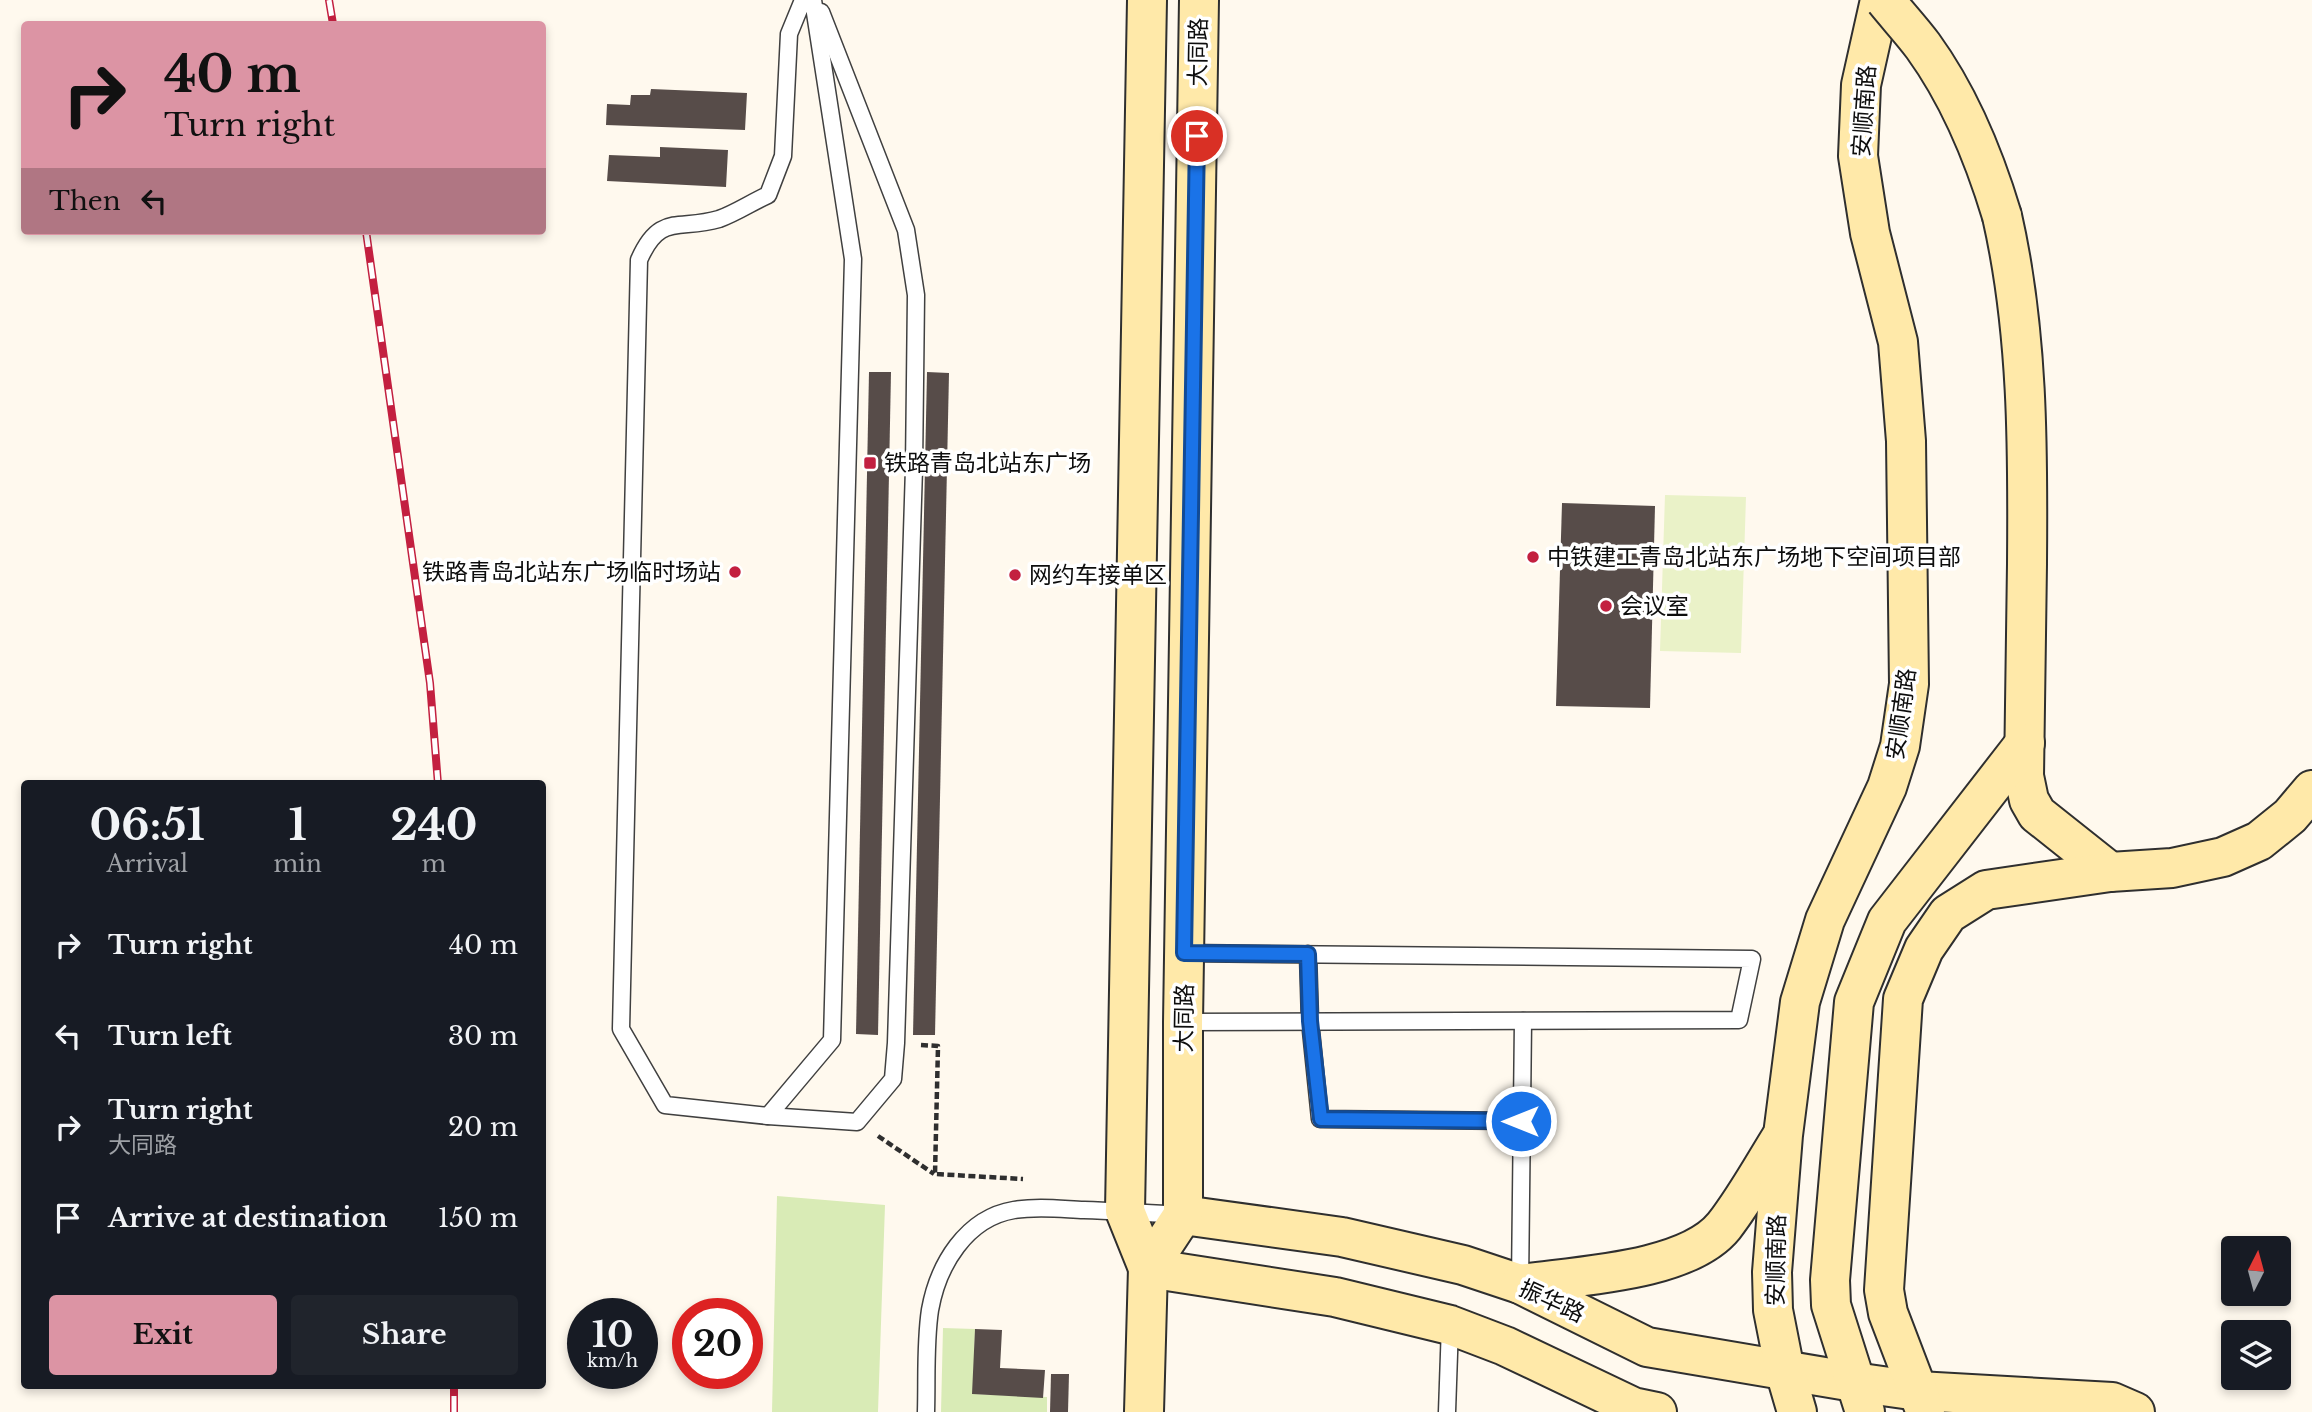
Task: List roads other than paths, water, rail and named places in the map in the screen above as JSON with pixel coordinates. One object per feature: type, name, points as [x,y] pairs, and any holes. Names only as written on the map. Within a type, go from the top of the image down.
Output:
[{"type":"main road","points":[[1144,1412],[1148,1268],[1125,1211],[1147,0]]},
{"type":"main road","name":"大同路","points":[[1183,1215],[1183,1022],[1199,0]]},
{"type":"main road","points":[[1882,0],[1923,46],[1961,107],[1990,175],[2002,216],[2011,254],[2026,386],[2028,462],[2024,776],[2029,800],[2037,814],[2110,872]]},
{"type":"main road","name":"安顺南路","points":[[1797,1412],[1785,1371],[1773,1310],[1772,1272],[1783,1135],[1800,1002],[1825,920],[1888,787],[1900,746],[1909,684],[1906,441],[1898,342],[1870,233],[1858,156],[1861,85],[1882,0]]},
{"type":"main road","points":[[1860,1397],[1831,1304],[1830,1280],[1854,1002],[1888,921],[2025,743]]},
{"type":"main road","points":[[1922,1401],[1888,1313],[1884,1290],[1903,999],[1924,949],[1948,914],[1986,890],[2110,872],[2172,868],[2223,856],[2259,841],[2290,816],[2312,790]]},
{"type":"main road","points":[[1520,1284],[1651,1266],[1691,1251],[1723,1228],[1783,1135]]},
{"type":"main road","points":[[1148,1268],[1183,1215]]},
{"type":"main road","name":"振华路","points":[[1183,1215],[1342,1237],[1463,1265],[1520,1284],[1647,1347],[1785,1371],[1860,1397],[1922,1401],[2112,1402],[2136,1412]]},
{"type":"main road","points":[[1148,1268],[1335,1297],[1450,1325],[1505,1346],[1633,1407],[1657,1412]]},
{"type":"lane","points":[[803,0],[789,34],[782,156],[768,195],[719,219],[664,227],[646,244],[639,260],[621,1029],[665,1105],[857,1122],[893,1079],[896,1043],[914,481],[916,295],[906,230],[815,0]]},
{"type":"lane","points":[[768,1116],[832,1040],[853,259],[815,0]]},
{"type":"lane","points":[[1183,1022],[1740,1020],[1752,959],[1184,953]]},
{"type":"lane","points":[[1308,954],[1310,1021],[1321,1119],[1521,1121]]},
{"type":"lane","points":[[1520,1284],[1523,1021]]},
{"type":"lane","points":[[926,1412],[930,1309],[944,1266],[956,1247],[975,1227],[995,1215],[1038,1208],[1183,1215]]},
{"type":"lane","points":[[1447,1412],[1450,1325]]},
{"type":"railway","points":[[329,0],[332,21]]},
{"type":"railway","points":[[367,235],[430,683],[438,780]]},
{"type":"railway","points":[[454,1389],[454,1412]]},
{"type":"place","name":"铁路青岛北站东广场","points":[[870,463]]},
{"type":"place","name":"中铁建工青岛北站东广场地下空间项目部","points":[[1533,557]]},
{"type":"place","name":"铁路青岛北站东广场临时场站","points":[[735,572]]},
{"type":"place","name":"网约车接单区","points":[[1015,575]]},
{"type":"place","name":"会议室","points":[[1606,606]]}]
